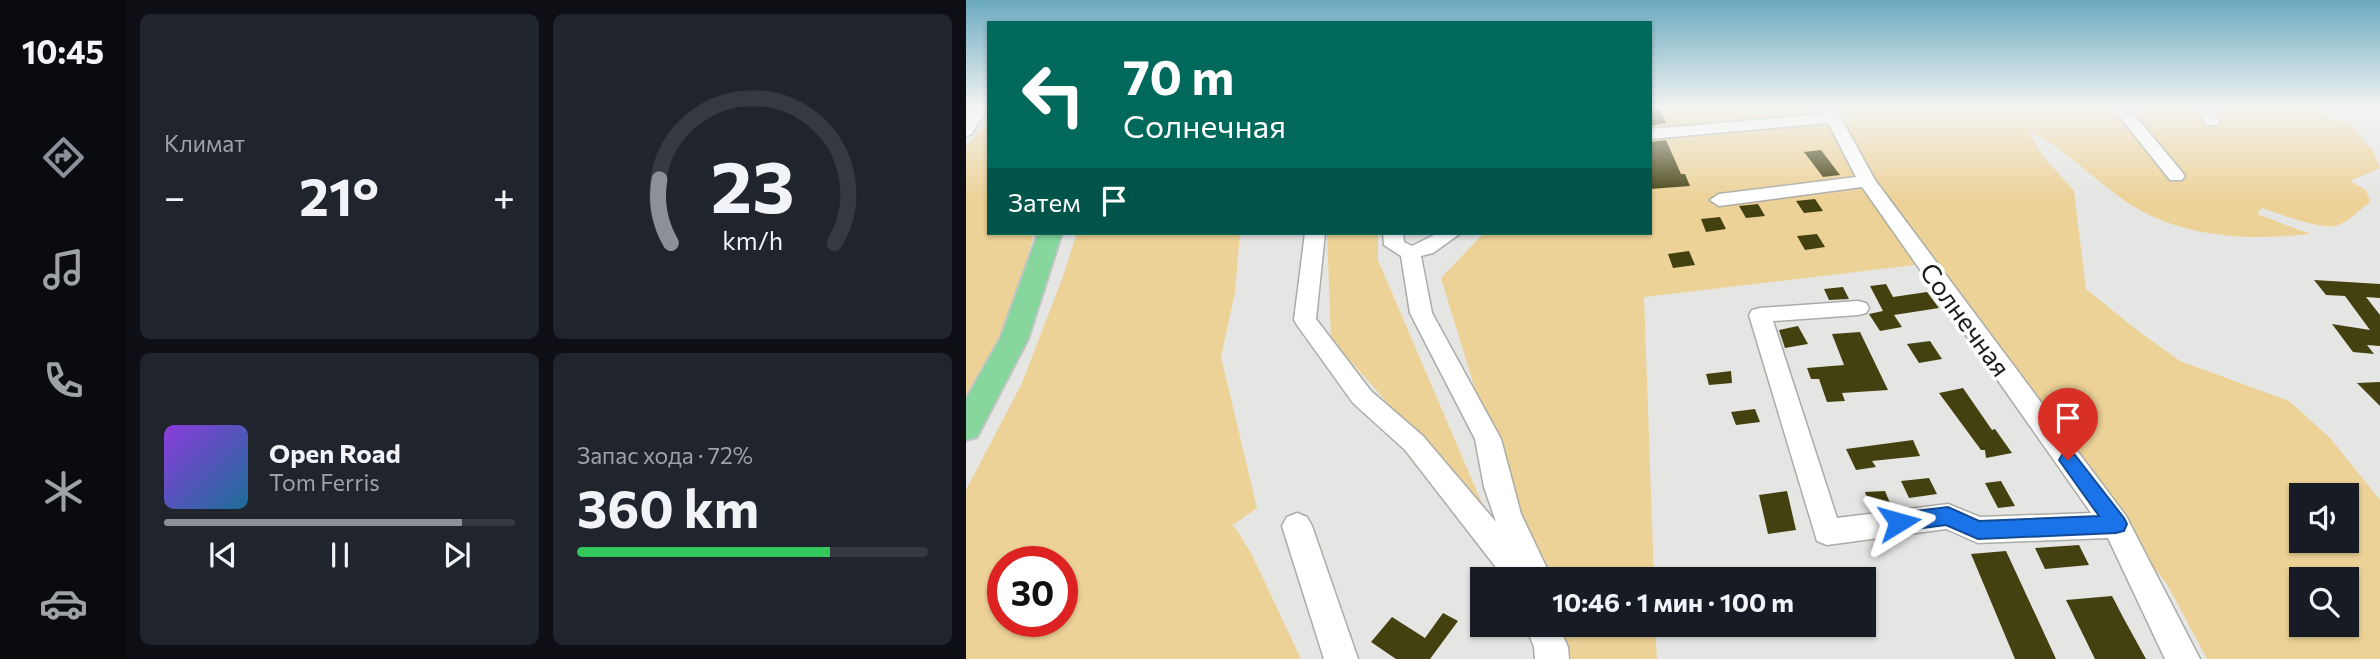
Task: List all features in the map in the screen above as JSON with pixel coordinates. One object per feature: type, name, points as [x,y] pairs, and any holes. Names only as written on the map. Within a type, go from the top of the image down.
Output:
[{"type":"main road","points":[[966,428],[1014,339],[1049,235]]},
{"type":"street","name":"Солнечная","points":[[1844,138],[1867,181],[2116,524],[2183,659]]},
{"type":"street","points":[[2145,138],[2176,176]]},
{"type":"street","points":[[1719,200],[1867,181]]},
{"type":"street","points":[[1315,235],[1305,320],[1362,397],[1414,443],[1514,567]]},
{"type":"street","points":[[1393,235],[1394,245],[1410,253],[1415,267],[1421,313],[1488,439],[1504,505],[1532,567]]},
{"type":"street","points":[[1410,253],[1426,248],[1448,235]]},
{"type":"street","points":[[1858,308],[1760,315],[1827,532],[1948,516],[1978,530],[2116,524]]},
{"type":"street","points":[[1297,526],[1341,659]]},
{"type":"street","points":[[1546,637],[1552,659]]},
{"type":"shaded area","points":[[973,138],[987,138],[987,235],[1033,235],[998,346],[966,409],[966,147]]},
{"type":"shaded area","points":[[1652,138],[2032,138],[2042,155],[2074,191],[2086,289],[2180,361],[2289,401],[2330,438],[2380,500],[2380,659],[2207,659],[2167,584],[2021,396],[1932,263],[1644,297],[1654,567],[1529,567],[1441,278],[1482,235],[1652,235]]},
{"type":"shaded area","points":[[2043,138],[2362,138],[2373,151],[2380,168],[2350,181],[2366,190],[2370,202],[2338,225],[2321,226],[2262,208],[2257,214],[2310,234],[2242,237],[2196,231],[2153,217],[2120,197]]},
{"type":"shaded area","points":[[1076,235],[1240,235],[1235,292],[1221,357],[1257,508],[1230,527],[1234,526],[1251,553],[1301,659],[966,659],[966,490],[1022,383]]},
{"type":"shaded area","points":[[1327,235],[1378,235],[1378,260],[1487,515],[1331,339]]},
{"type":"shaded area","points":[[1551,637],[1656,637],[1657,659],[1558,659]]},
{"type":"building","points":[[1666,140],[1681,174],[1685,174],[1690,186],[1652,189],[1652,142]]},
{"type":"building","points":[[1821,150],[1840,175],[1823,177],[1804,152]]},
{"type":"building","points":[[1815,199],[1823,211],[1804,213],[1796,201]]},
{"type":"building","points":[[1758,204],[1765,216],[1746,218],[1739,206]]},
{"type":"building","points":[[1720,217],[1726,229],[1706,232],[1701,219]]},
{"type":"building","points":[[1817,234],[1825,247],[1805,250],[1797,236]]},
{"type":"building","points":[[1689,251],[1695,265],[1673,268],[1668,254]]},
{"type":"building","points":[[2314,280],[2380,284],[2380,298],[2366,297],[2380,315],[2380,346],[2367,345],[2374,354],[2353,352],[2332,324],[2370,330],[2345,296],[2326,295]]},
{"type":"building","points":[[1886,284],[1893,297],[1927,292],[1939,308],[1894,315],[1902,327],[1880,331],[1869,314],[1883,311],[1870,286]]},
{"type":"building","points":[[1843,287],[1849,299],[1829,300],[1824,289]]},
{"type":"building","points":[[1798,326],[1808,344],[1785,348],[1779,330]]},
{"type":"building","points":[[1860,332],[1888,390],[1842,393],[1845,401],[1827,402],[1819,379],[1811,379],[1807,368],[1844,365],[1832,334]]},
{"type":"building","points":[[1930,341],[1942,359],[1919,363],[1907,344]]},
{"type":"building","points":[[1731,371],[1732,383],[1709,385],[1706,374]]},
{"type":"building","points":[[2380,382],[2380,406],[2357,383]]},
{"type":"building","points":[[1963,388],[1992,430],[1995,429],[2012,453],[1986,458],[1985,450],[1981,450],[1939,393]]},
{"type":"building","points":[[1755,409],[1760,422],[1736,425],[1731,412]]},
{"type":"building","points":[[1913,440],[1920,456],[1872,461],[1876,467],[1856,470],[1846,449]]},
{"type":"building","points":[[1929,478],[1937,494],[1909,498],[1901,481]]},
{"type":"building","points":[[2001,481],[2015,506],[1998,508],[1985,483]]},
{"type":"building","points":[[1787,491],[1796,530],[1768,534],[1759,495]]},
{"type":"building","points":[[1885,491],[1892,508],[1872,511],[1865,492]]},
{"type":"building","points":[[2079,545],[2089,565],[2045,569],[2035,548]]},
{"type":"building","points":[[2006,551],[2056,659],[2015,659],[1971,554]]},
{"type":"building","points":[[2112,596],[2146,659],[2095,659],[2066,600]]},
{"type":"building","points":[[1443,613],[1458,621],[1430,659],[1396,659],[1371,642],[1392,617],[1425,638]]},
{"type":"route","points":[[1899,522],[1948,516],[1978,530],[2116,524],[2068,460]]}]
